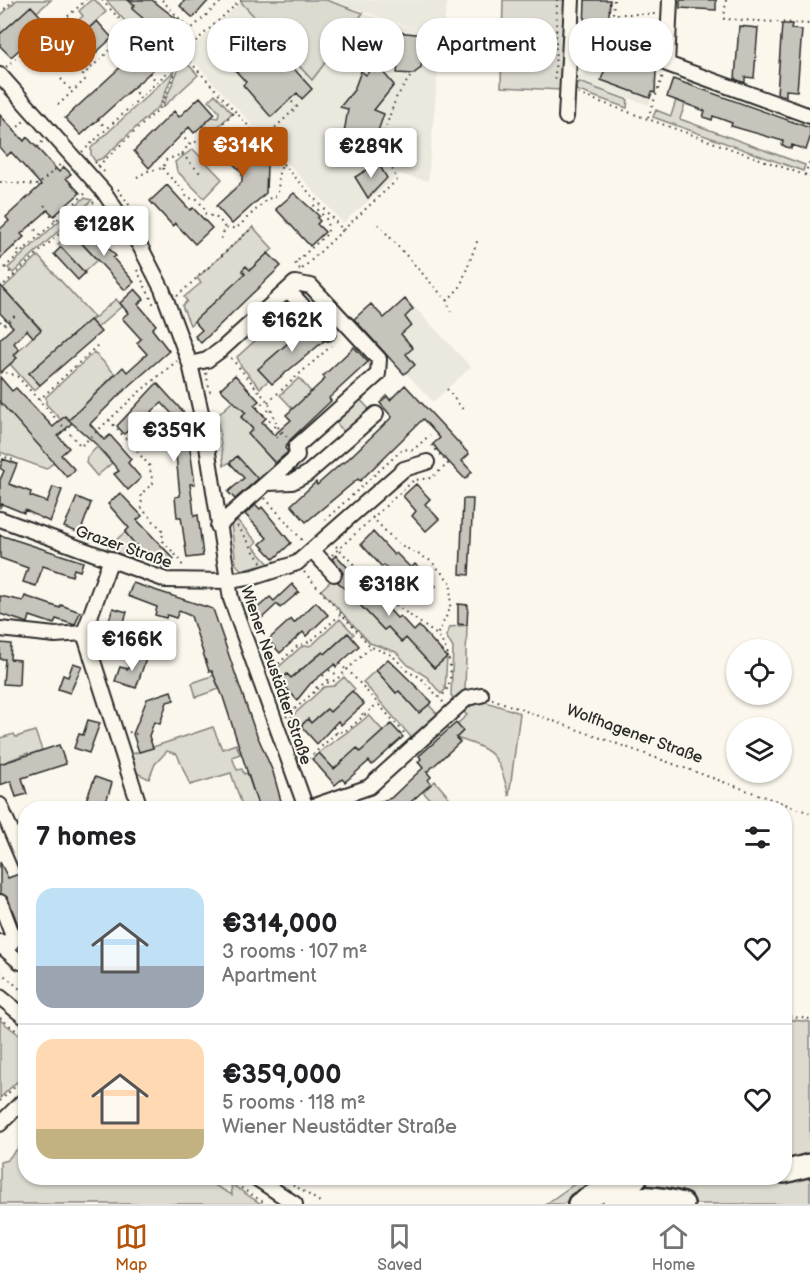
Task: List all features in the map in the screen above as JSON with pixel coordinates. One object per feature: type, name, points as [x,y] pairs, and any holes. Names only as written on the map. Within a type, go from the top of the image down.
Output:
[{"type":"highway","points":[[792,1170],[810,1165]]},
{"type":"highway","points":[[579,1204],[611,1185]]},
{"type":"highway","points":[[614,1204],[642,1197],[664,1198],[683,1204]]},
{"type":"street","points":[[567,117],[572,0]]},
{"type":"street","points":[[669,18],[670,0]]},
{"type":"street","points":[[673,66],[810,116]]},
{"type":"street","name":"Wiener Neustädter Straße","points":[[0,74],[69,163],[86,179],[140,246],[203,421],[231,599],[275,727],[304,801]]},
{"type":"street","points":[[218,526],[297,456],[296,447],[378,374],[379,359],[311,286],[296,276]]},
{"type":"street","points":[[296,276],[328,333]]},
{"type":"street","points":[[183,365],[207,360],[222,349],[296,276]]},
{"type":"street","points":[[264,487],[292,482],[308,474],[376,414]]},
{"type":"street","name":"Grazer Straße","points":[[0,519],[155,576],[183,582],[228,581],[271,573],[297,562],[309,547],[328,537],[404,469],[426,462]]},
{"type":"street","points":[[309,547],[334,574]]},
{"type":"street","points":[[111,559],[84,633],[138,801]]},
{"type":"street","points":[[0,629],[46,634],[84,633]]},
{"type":"street","points":[[328,801],[369,787],[467,698],[481,695]]},
{"type":"street","points":[[0,805],[6,838],[18,855]]},
{"type":"street","points":[[0,902],[14,939],[8,944],[0,944]]},
{"type":"street","points":[[0,944],[18,960]]},
{"type":"street","points":[[0,997],[18,1012]]},
{"type":"street","points":[[0,1125],[18,1106]]},
{"type":"street","points":[[267,1185],[296,1204]]},
{"type":"path","points":[[0,13],[14,0]]},
{"type":"path","points":[[0,74],[54,23],[57,26],[86,0]]},
{"type":"path","points":[[102,0],[118,18]]},
{"type":"path","points":[[162,0],[179,18]]},
{"type":"path","points":[[195,25],[223,0]]},
{"type":"path","points":[[195,42],[241,0]]},
{"type":"path","points":[[554,90],[557,0]]},
{"type":"path","points":[[614,0],[614,14],[669,14]]},
{"type":"path","points":[[726,0],[724,19],[810,24]]},
{"type":"path","points":[[58,105],[86,79],[83,75],[108,52]]},
{"type":"path","points":[[195,66],[343,230]]},
{"type":"path","points":[[0,182],[38,185],[69,163],[168,72]]},
{"type":"path","points":[[0,272],[88,191],[86,179],[161,106],[175,72]]},
{"type":"path","points":[[648,118],[665,72]]},
{"type":"path","points":[[149,73],[157,82]]},
{"type":"path","points":[[296,276],[397,180],[385,152],[384,132],[396,98],[412,74]]},
{"type":"path","points":[[61,79],[72,91]]},
{"type":"path","points":[[132,88],[140,98]]},
{"type":"path","points":[[569,90],[810,177]]},
{"type":"path","points":[[247,144],[260,138],[297,107],[290,100]]},
{"type":"path","points":[[163,168],[166,160],[182,154],[189,144],[205,139],[209,132],[215,130],[236,111]]},
{"type":"path","points":[[19,114],[32,128]]},
{"type":"path","points":[[98,119],[107,129]]},
{"type":"path","points":[[14,131],[25,120]]},
{"type":"path","points":[[202,126],[209,132]]},
{"type":"path","points":[[376,130],[384,132]]},
{"type":"path","points":[[181,134],[189,144]]},
{"type":"path","points":[[39,135],[50,148]]},
{"type":"path","points":[[37,147],[44,141]]},
{"type":"path","points":[[261,159],[272,150]]},
{"type":"path","points":[[113,152],[116,155]]},
{"type":"path","points":[[182,154],[200,173]]},
{"type":"path","points":[[56,155],[69,163]]},
{"type":"path","points":[[162,157],[166,160]]},
{"type":"path","points":[[805,175],[810,159]]},
{"type":"path","points":[[200,215],[204,213],[219,219],[225,228],[233,229],[242,225],[248,216],[262,207],[264,202],[278,194],[279,173],[283,163]]},
{"type":"path","points":[[137,177],[148,171],[163,168]]},
{"type":"path","points":[[163,168],[177,180],[187,198],[201,203],[204,213]]},
{"type":"path","points":[[261,197],[264,202]]},
{"type":"path","points":[[183,202],[187,198]]},
{"type":"path","points":[[0,288],[95,200],[98,204]]},
{"type":"path","points":[[296,276],[295,263],[328,234],[327,220],[312,203]]},
{"type":"path","points":[[45,205],[44,207],[56,220]]},
{"type":"path","points":[[244,212],[248,216]]},
{"type":"path","points":[[378,224],[447,301],[451,312]]},
{"type":"path","points":[[31,225],[40,235]]},
{"type":"path","points":[[137,268],[164,309],[253,227]]},
{"type":"path","points":[[220,242],[225,228]]},
{"type":"path","points":[[447,301],[460,287],[478,239]]},
{"type":"path","points":[[14,246],[20,253]]},
{"type":"path","points":[[5,267],[14,277]]},
{"type":"path","points":[[296,276],[311,286]]},
{"type":"path","points":[[0,329],[18,313]]},
{"type":"path","points":[[0,321],[4,326]]},
{"type":"path","points":[[257,408],[351,328]]},
{"type":"path","points":[[39,400],[99,344]]},
{"type":"path","points":[[222,349],[268,401],[278,425],[296,447]]},
{"type":"path","points":[[0,372],[16,375],[81,446],[109,420],[183,365]]},
{"type":"path","points":[[447,389],[465,412]]},
{"type":"path","points":[[263,415],[271,408]]},
{"type":"path","points":[[264,424],[274,416]]},
{"type":"path","points":[[109,420],[149,465],[153,483],[141,494],[142,509],[162,530],[163,541],[182,562],[183,582]]},
{"type":"path","points":[[270,431],[278,425]]},
{"type":"path","points":[[276,438],[282,431]]},
{"type":"path","points":[[308,576],[414,480],[431,478],[448,464],[429,442]]},
{"type":"path","points":[[0,455],[13,460]]},
{"type":"path","points":[[264,487],[309,547]]},
{"type":"path","points":[[362,507],[397,543],[431,561],[451,583],[450,609],[437,635]]},
{"type":"path","points":[[229,517],[245,535],[251,550],[271,573]]},
{"type":"path","points":[[328,537],[386,597],[437,635],[448,652],[450,665],[447,688],[440,698]]},
{"type":"path","points":[[163,548],[166,544]]},
{"type":"path","points":[[297,548],[309,547]]},
{"type":"path","points":[[297,562],[371,647],[392,655],[408,672],[420,676],[452,711]]},
{"type":"path","points":[[260,681],[297,647],[311,642],[341,614]]},
{"type":"path","points":[[275,727],[318,689],[340,676],[371,647]]},
{"type":"path","points":[[340,663],[415,745]]},
{"type":"path","points":[[329,670],[340,676]]},
{"type":"path","points":[[323,675],[329,682]]},
{"type":"path","points":[[312,682],[318,689]]},
{"type":"path","name":"Wolfhagener Straße","points":[[481,695],[777,801]]},
{"type":"path","points":[[293,772],[337,733],[349,729],[378,703]]},
{"type":"path","points":[[358,709],[364,716]]},
{"type":"path","points":[[333,727],[337,733]]},
{"type":"path","name":"Wolfhagener Straße","points":[[792,807],[810,813]]},
{"type":"path","points":[[0,972],[18,987]]},
{"type":"path","points":[[792,1017],[810,1019]]},
{"type":"path","points":[[0,1018],[18,1032]]},
{"type":"path","points":[[0,1101],[18,1084]]},
{"type":"path","points":[[237,1185],[266,1204]]},
{"type":"path","points":[[294,1185],[323,1204]]},
{"type":"shaded area","points":[[17,0],[51,0],[37,12],[31,6],[0,34],[0,16]]},
{"type":"shaded area","points":[[91,0],[95,0],[106,12],[96,21],[96,18],[81,18],[83,16],[79,11]]},
{"type":"shaded area","points":[[106,0],[128,0],[145,18],[122,18]]},
{"type":"shaded area","points":[[243,0],[326,0],[363,13],[359,18],[320,18],[320,69],[312,80],[305,72],[308,72],[308,18],[256,18],[241,2]]},
{"type":"shaded area","points":[[329,0],[448,0],[445,18],[416,18],[416,29],[404,25],[404,18],[383,18]]},
{"type":"shaded area","points":[[503,0],[565,0],[561,90],[501,87],[501,72],[557,72],[557,18],[503,18]]},
{"type":"shaded area","points":[[241,2],[256,18],[224,18]]},
{"type":"shaded area","points":[[363,13],[379,18],[359,18]]},
{"type":"shaded area","points":[[404,26],[416,29],[416,72],[438,72],[428,181],[399,174],[343,223],[195,63],[195,45],[207,34],[207,72],[305,72],[312,80],[320,69],[320,72],[404,72]]},
{"type":"shaded area","points":[[174,72],[160,105],[103,158],[95,161],[91,155],[91,148]]},
{"type":"shaded area","points":[[177,72],[195,72],[198,75],[162,108]]},
{"type":"shaded area","points":[[586,72],[658,72],[649,105],[578,81],[578,75],[586,74]]},
{"type":"shaded area","points":[[579,82],[628,100],[627,108],[576,90]]},
{"type":"shaded area","points":[[215,94],[232,113],[216,129],[209,130],[204,124],[212,117],[218,118],[219,112],[209,100]]},
{"type":"shaded area","points":[[676,100],[685,104],[680,119],[805,165],[803,171],[653,117],[656,110],[671,116]]},
{"type":"shaded area","points":[[193,149],[222,179],[204,198],[177,171],[175,162]]},
{"type":"shaded area","points":[[84,198],[92,200],[13,273],[8,268]]},
{"type":"shaded area","points":[[84,221],[88,226],[76,237],[97,260],[84,272],[58,244]]},
{"type":"shaded area","points":[[253,227],[273,249],[190,325],[182,306],[187,301],[184,297],[201,283],[197,278]]},
{"type":"shaded area","points":[[38,256],[94,317],[29,373],[40,385],[34,391],[10,364],[14,355],[41,329],[3,288]]},
{"type":"shaded area","points":[[406,298],[471,367],[433,402],[369,333]]},
{"type":"shaded area","points":[[116,299],[122,306],[97,328],[91,321]]},
{"type":"shaded area","points":[[300,311],[302,314],[295,320],[303,330],[258,369],[269,380],[260,388],[241,366],[237,357],[287,312]]},
{"type":"shaded area","points":[[94,352],[115,374],[69,420],[61,420],[46,404],[46,397]]},
{"type":"shaded area","points":[[299,378],[311,392],[293,409],[280,395]]},
{"type":"shaded area","points":[[358,397],[369,409],[344,432],[333,419]]},
{"type":"shaded area","points":[[234,400],[246,413],[241,417],[253,429],[249,434],[277,466],[260,482],[237,457],[224,466],[217,416]]},
{"type":"shaded area","points":[[0,402],[60,457],[46,469],[0,452]]},
{"type":"shaded area","points":[[97,447],[112,463],[97,476],[86,463],[87,457]]},
{"type":"shaded area","points":[[235,518],[257,542],[253,546],[269,564],[241,570],[236,564],[231,523]]},
{"type":"shaded area","points":[[125,532],[138,547],[134,551],[140,558],[138,560],[106,549]]},
{"type":"shaded area","points":[[334,578],[384,630],[388,627],[402,642],[406,638],[434,668],[447,657],[445,690],[441,694],[427,677],[408,665],[396,652],[370,643],[321,590]]},
{"type":"shaded area","points":[[340,619],[354,634],[351,637],[347,633],[325,654],[322,652],[291,678],[287,674],[276,684],[272,673],[301,647],[312,645]]},
{"type":"shaded area","points":[[467,625],[465,690],[453,698],[451,695],[453,648],[446,636],[450,627]]},
{"type":"shaded area","points":[[376,670],[396,693],[399,691],[419,713],[429,705],[437,714],[411,737],[363,682]]},
{"type":"shaded area","points":[[223,672],[225,677],[216,681],[219,689],[196,697],[192,683]]},
{"type":"shaded area","points":[[344,677],[355,689],[330,712],[326,709],[311,723],[308,719],[293,732],[289,719],[324,687],[334,686]]},
{"type":"shaded area","points":[[480,700],[520,713],[509,796],[502,771],[494,756],[480,747],[456,738],[463,731],[457,724],[467,715],[461,709]]},
{"type":"shaded area","points":[[369,715],[383,731],[360,752],[357,749],[334,769],[319,753]]},
{"type":"shaded area","points":[[213,727],[222,749],[236,744],[240,754],[232,757],[237,770],[242,769],[244,774],[247,773],[257,801],[241,801],[231,773],[190,785],[177,754],[167,751],[155,764],[149,779],[135,772],[129,755]]},
{"type":"shaded area","points":[[35,731],[42,750],[0,764],[0,738],[14,734],[16,737]]},
{"type":"shaded area","points":[[435,781],[452,801],[431,801],[423,792]]},
{"type":"shaded area","points":[[0,1020],[18,1034],[18,1081],[0,1098]]},
{"type":"shaded area","points":[[792,1020],[810,1022],[810,1154],[792,1159]]},
{"type":"shaded area","points":[[18,1148],[18,1185],[214,1185],[232,1195],[232,1185],[261,1204],[0,1204],[0,1162],[7,1160]]},
{"type":"shaded area","points":[[810,1170],[810,1204],[698,1204],[679,1195],[619,1197],[603,1204],[596,1204],[635,1185],[792,1185],[792,1176]]},
{"type":"shaded area","points":[[573,1185],[594,1185],[563,1204],[546,1204]]},
{"type":"building","points":[[128,0],[152,0],[175,18],[143,18],[132,9],[135,5]]},
{"type":"building","points":[[185,0],[209,0],[193,18],[180,6]]},
{"type":"building","points":[[585,0],[610,0],[609,18],[584,18]]},
{"type":"building","points":[[680,0],[716,0],[716,10],[680,8]]},
{"type":"building","points":[[31,6],[42,18],[18,18],[18,51],[11,57],[0,46],[0,34]]},
{"type":"building","points":[[96,22],[108,33],[108,42],[96,53]]},
{"type":"building","points":[[782,24],[792,24],[791,29],[802,30],[797,91],[786,90],[786,96],[777,94]]},
{"type":"building","points":[[739,26],[758,28],[754,78],[745,77],[745,83],[735,79]]},
{"type":"building","points":[[404,33],[416,34],[416,72],[413,74],[397,73],[404,72]]},
{"type":"building","points":[[115,72],[151,72],[81,135],[65,118]]},
{"type":"building","points":[[237,72],[297,72],[312,89],[302,99],[297,93],[271,117],[243,85],[246,82]]},
{"type":"building","points":[[361,72],[366,75],[369,72],[383,72],[394,85],[374,110],[384,114],[378,131],[381,148],[371,150],[373,154],[347,164],[343,139],[348,109],[340,107],[354,90]]},
{"type":"building","points":[[604,72],[656,72],[655,93],[652,92],[650,98],[601,80]]},
{"type":"building","points":[[673,79],[810,128],[806,150],[792,145],[791,149],[782,145],[783,141],[731,126],[732,123],[713,116],[712,120],[703,117],[705,111],[667,97]]},
{"type":"building","points":[[200,97],[215,114],[194,133],[189,127],[149,168],[134,151],[174,111],[179,117]]},
{"type":"building","points":[[0,115],[24,141],[27,137],[59,172],[64,167],[71,174],[66,178],[80,193],[54,216],[48,210],[21,234],[24,237],[0,259],[0,229],[9,221],[6,217],[41,185],[11,152],[7,156],[0,148]]},
{"type":"building","points":[[235,131],[267,165],[266,193],[232,224],[216,206],[242,182],[242,173],[218,147]]},
{"type":"building","points":[[378,163],[387,178],[368,198],[355,177]]},
{"type":"building","points":[[167,185],[190,210],[193,208],[212,228],[195,244],[175,223],[173,226],[150,201]]},
{"type":"building","points":[[294,193],[319,216],[317,218],[320,221],[317,224],[325,232],[310,246],[276,209]]},
{"type":"building","points":[[88,226],[116,256],[113,258],[134,282],[125,290],[76,237]]},
{"type":"building","points":[[61,247],[85,273],[78,280],[54,254]]},
{"type":"building","points":[[268,253],[281,266],[201,343],[195,336],[202,330],[194,321],[245,274],[242,270],[246,266],[250,270]]},
{"type":"building","points":[[0,285],[41,330],[33,337],[27,330],[14,343],[19,350],[14,355],[17,358],[0,373],[0,339],[13,327],[0,313]]},
{"type":"building","points":[[135,289],[144,299],[138,304],[156,325],[152,329],[169,351],[90,424],[104,440],[110,435],[131,459],[128,463],[141,478],[128,490],[114,474],[119,471],[98,446],[72,423],[58,436],[69,448],[61,455],[75,470],[67,477],[0,402],[0,377],[12,391],[16,388],[53,427],[65,416],[69,420],[123,367],[127,372],[147,354],[137,343],[141,339],[122,318],[128,313],[120,303]]},
{"type":"building","points":[[405,299],[413,309],[405,317],[411,325],[401,334],[413,348],[406,354],[415,365],[404,374],[354,319],[371,304],[384,318]]},
{"type":"building","points":[[300,316],[324,341],[272,384],[258,369],[303,330],[295,320]]},
{"type":"building","points":[[90,320],[101,332],[40,385],[29,373]]},
{"type":"building","points":[[354,347],[368,362],[329,398],[331,401],[290,440],[285,448],[288,452],[275,463],[248,434],[253,429],[241,417],[246,413],[220,389],[235,375],[259,401],[254,405],[266,418],[262,422],[274,435],[291,420],[286,415],[325,379],[323,376]]},
{"type":"building","points":[[157,383],[185,414],[183,425],[185,435],[188,435],[195,484],[190,484],[194,516],[198,515],[203,556],[187,558],[181,517],[177,517],[175,497],[180,496],[172,414],[162,403],[124,434],[117,426]]},
{"type":"building","points":[[405,385],[469,454],[462,461],[472,472],[465,479],[439,452],[433,444],[440,438],[423,419],[360,481],[358,479],[306,522],[291,505],[316,482],[317,485],[344,463],[392,417],[380,403],[387,396],[390,400]]},
{"type":"building","points":[[237,456],[258,479],[235,499],[228,492],[244,478],[230,463]]},
{"type":"building","points":[[3,459],[17,464],[9,484],[31,492],[30,496],[47,502],[53,487],[62,490],[50,522],[25,510],[24,513],[2,504],[0,507],[0,480],[4,471],[0,468]]},
{"type":"building","points":[[416,484],[430,499],[425,504],[439,519],[426,531],[412,516],[416,511],[403,496]]},
{"type":"building","points":[[120,493],[142,516],[137,520],[174,559],[163,568],[148,551],[140,558],[134,551],[138,548],[125,532],[129,528],[108,504]]},
{"type":"building","points":[[77,497],[91,503],[80,533],[64,527]]},
{"type":"building","points":[[463,499],[473,499],[469,575],[460,574]]},
{"type":"building","points":[[256,505],[260,509],[262,507],[291,543],[274,559],[260,544],[267,538],[245,514]]},
{"type":"building","points":[[373,532],[394,555],[396,553],[411,568],[415,564],[436,586],[423,598],[402,576],[398,580],[384,565],[382,567],[361,544]]},
{"type":"building","points":[[0,535],[83,562],[80,571],[74,569],[72,576],[43,566],[36,586],[23,582],[28,568],[0,558]]},
{"type":"building","points":[[336,555],[381,604],[383,603],[397,618],[400,616],[414,631],[419,626],[447,657],[434,668],[406,638],[402,642],[388,627],[384,630],[338,582],[343,573],[332,559]]},
{"type":"building","points":[[133,583],[213,609],[254,728],[273,772],[281,801],[257,801],[223,697],[212,671],[209,671],[191,616],[179,611],[176,618],[155,615],[157,607],[128,596]]},
{"type":"building","points":[[292,584],[299,592],[280,608],[277,604],[262,618],[255,610],[270,597],[274,601]]},
{"type":"building","points":[[0,596],[23,601],[25,596],[80,612],[75,625],[56,619],[54,624],[30,616],[28,623],[0,614]]},
{"type":"building","points":[[316,602],[328,615],[306,636],[303,632],[280,653],[268,640],[291,619],[294,623]]},
{"type":"building","points":[[458,604],[468,605],[467,625],[458,624]]},
{"type":"building","points":[[113,608],[127,612],[119,637],[105,632]]},
{"type":"building","points":[[348,633],[359,646],[336,667],[335,664],[310,684],[297,700],[280,681],[287,674],[291,678],[323,652],[325,654]]},
{"type":"building","points":[[0,643],[11,644],[10,659],[20,660],[19,685],[3,684],[5,659],[0,659]]},
{"type":"building","points":[[133,654],[146,659],[136,688],[115,681],[120,667],[128,669]]},
{"type":"building","points":[[388,659],[432,702],[419,713],[399,691],[396,693],[376,670]]},
{"type":"building","points":[[73,663],[82,666],[70,693],[58,689],[63,675],[68,677]]},
{"type":"building","points":[[171,691],[174,700],[167,702],[160,724],[154,722],[149,736],[153,748],[139,752],[133,734],[147,699]]},
{"type":"building","points":[[352,691],[364,704],[341,725],[338,721],[317,744],[301,726],[308,719],[311,723],[327,709],[330,712]]},
{"type":"building","points":[[88,720],[100,723],[89,753],[74,748],[79,734],[83,735]]},
{"type":"building","points":[[456,723],[463,731],[456,738],[460,742],[426,771],[431,777],[428,780],[431,784],[412,801],[382,801],[391,798],[423,768],[418,762],[421,759],[419,756]]},
{"type":"building","points":[[391,724],[403,737],[372,765],[369,761],[345,782],[342,779],[335,785],[312,759],[319,753],[334,769],[357,748],[360,752]]},
{"type":"building","points":[[59,745],[66,764],[22,778],[27,794],[16,797],[11,781],[0,785],[0,764]]},
{"type":"building","points":[[95,777],[112,783],[106,801],[86,801]]},
{"type":"building","points":[[0,862],[8,878],[18,874],[18,925],[8,898],[0,893]]}]
